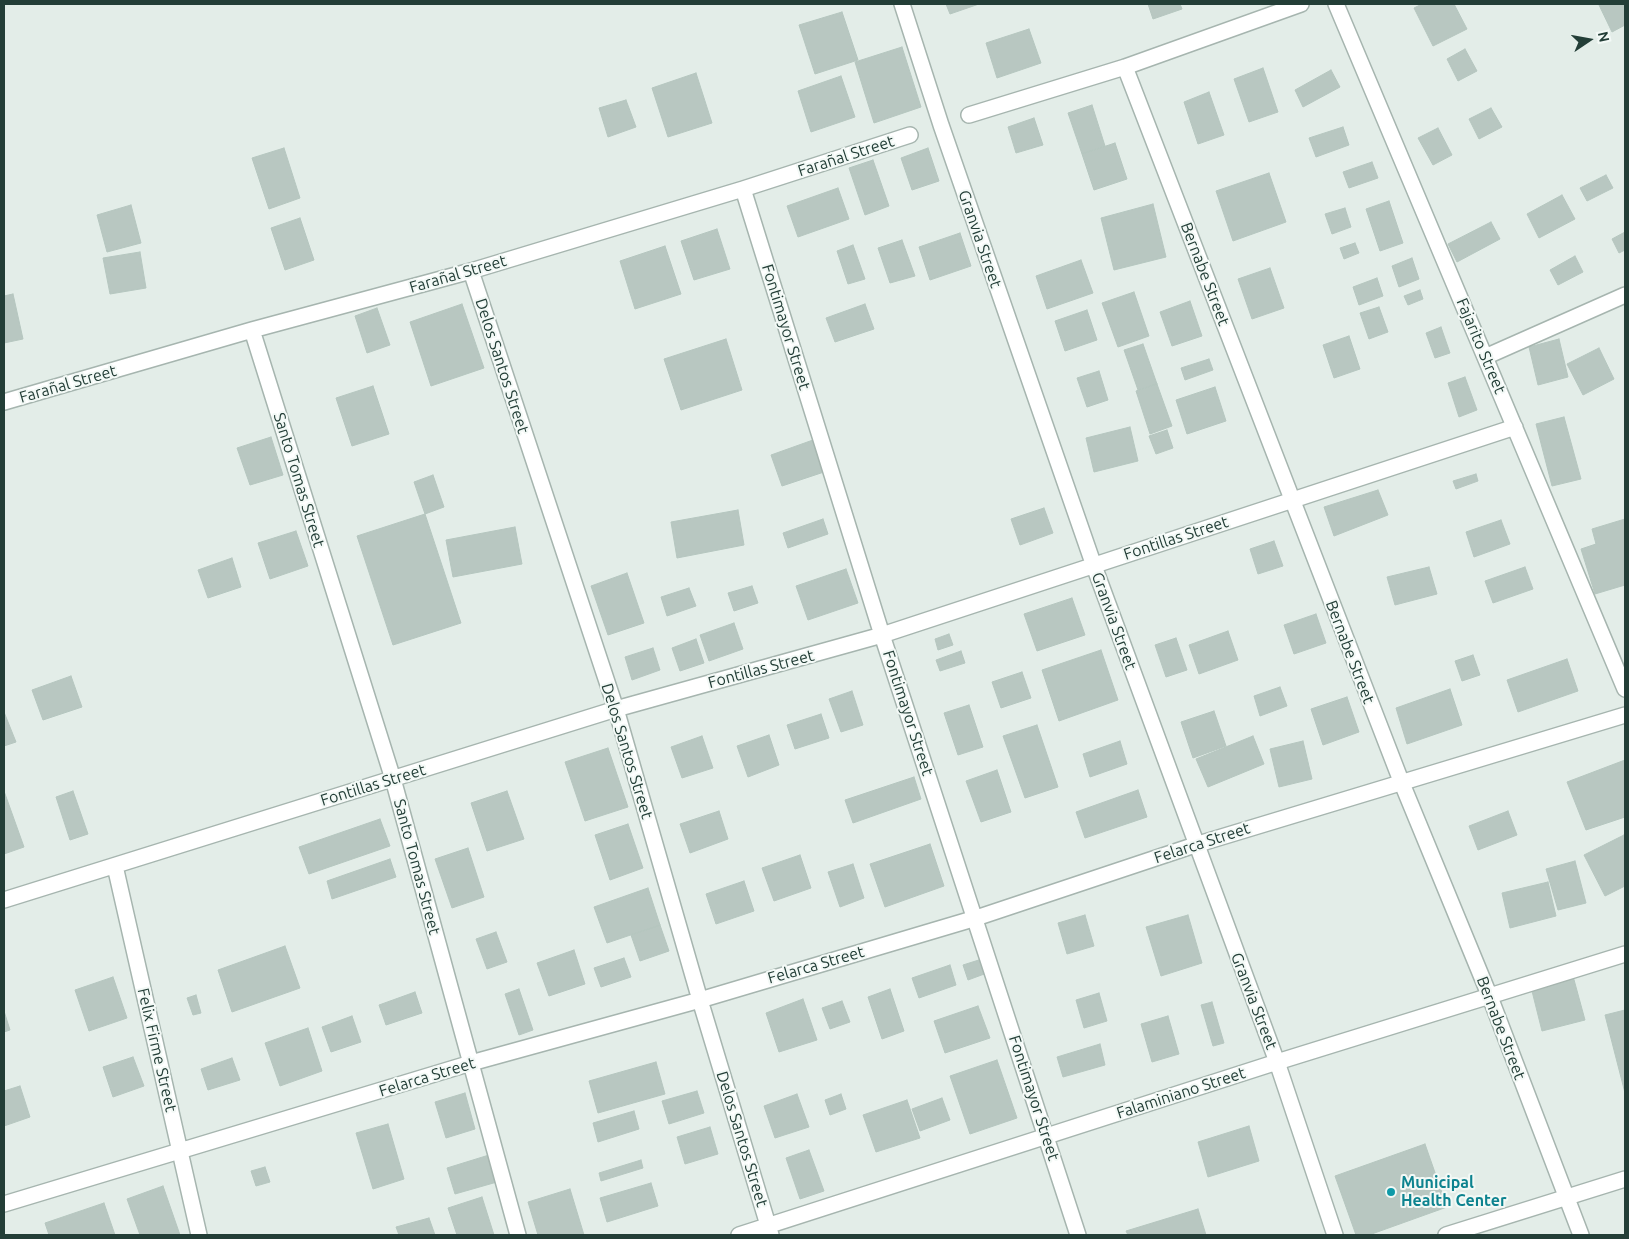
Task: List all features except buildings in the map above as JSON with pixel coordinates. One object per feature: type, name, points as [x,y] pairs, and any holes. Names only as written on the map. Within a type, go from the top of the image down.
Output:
[{"type":"street","name":"Granvia Street","points":[[902,4],[941,125],[1094,566],[1195,845],[1277,1062],[1335,1235]]},
{"type":"street","points":[[969,116],[1125,67],[1301,4]]},
{"type":"street","name":"Fajarito Street","points":[[1336,4],[1625,689]]},
{"type":"street","name":"Bernabe Street","points":[[1125,67],[1400,781],[1490,997],[1581,1235]]},
{"type":"street","name":"Farañal Street","points":[[4,402],[252,330],[471,271],[743,189],[910,135]]},
{"type":"street","name":"Fontimayor Street","points":[[743,189],[882,635],[1078,1235]]},
{"type":"street","name":"Delos Santos Street","points":[[471,271],[616,709],[700,1000],[770,1231]]},
{"type":"street","points":[[1485,357],[1625,296]]},
{"type":"street","name":"Santo Tomas Street","points":[[252,330],[393,778],[518,1235]]},
{"type":"street","name":"Fontillas Street","points":[[4,900],[616,709],[882,635],[1515,428]]},
{"type":"street","name":"Felarca Street","points":[[4,1204],[471,1063],[700,1000],[976,918],[1195,845],[1400,781],[1625,715]]},
{"type":"street","name":"Felix Firme Street","points":[[115,866],[199,1235]]},
{"type":"street","name":"Falaminiano Street","points":[[738,1235],[770,1231],[1046,1135],[1625,954]]},
{"type":"street","points":[[1446,1235],[1625,1179]]},
{"type":"place","name":"Municipal Health Center","points":[[1391,1192]]}]
